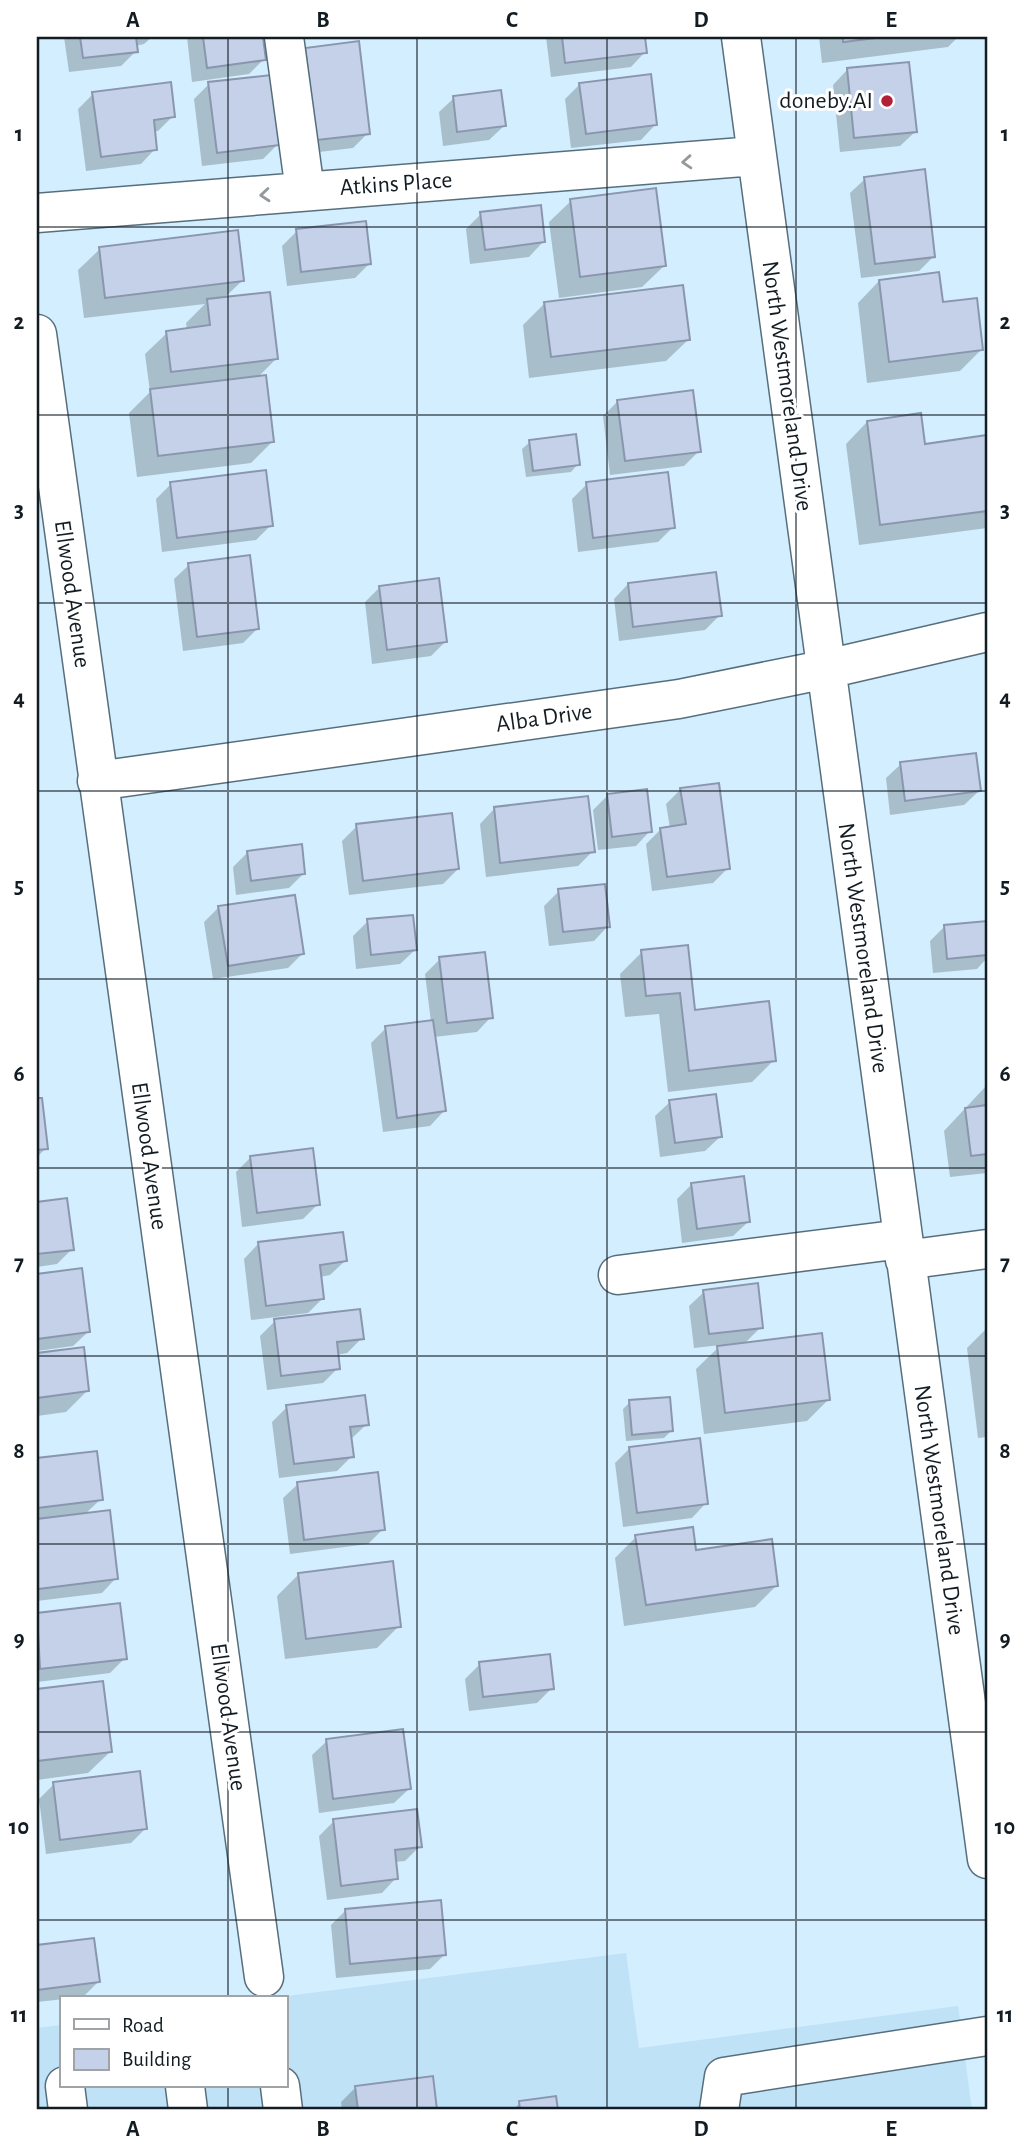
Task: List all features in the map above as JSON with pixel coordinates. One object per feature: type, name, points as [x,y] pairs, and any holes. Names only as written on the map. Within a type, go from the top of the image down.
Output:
[{"type":"street","points":[[284,37],[305,191]]},
{"type":"street","name":"North Westmoreland Drive","points":[[741,37],[755,156],[986,1838]]},
{"type":"street","name":"Atkins Place","points":[[37,213],[755,156]]},
{"type":"street","name":"Ellwood Avenue","points":[[37,334],[264,1977]]},
{"type":"street","name":"Alba Drive","points":[[97,781],[679,699],[827,670],[987,632]]},
{"type":"street","points":[[618,1275],[904,1250],[987,1249]]},
{"type":"street","points":[[719,2110],[724,2077],[987,2036]]},
{"type":"street","points":[[37,2087],[60,2085]]},
{"type":"street","points":[[64,2088],[68,2110]]},
{"type":"street","points":[[185,2088],[188,2110]]},
{"type":"street","points":[[280,2088],[283,2110]]},
{"type":"shaded area","points":[[626,1953],[639,2048],[958,2006],[972,2110],[37,2110],[37,2028],[60,2025],[60,2088],[287,2088],[287,1996]]},
{"type":"building","points":[[80,37],[136,37],[138,52],[83,58]]},
{"type":"building","points":[[203,37],[263,37],[266,60],[207,68]]},
{"type":"building","points":[[562,37],[645,37],[647,53],[565,63]]},
{"type":"building","points":[[843,37],[884,37],[843,42]]},
{"type":"building","points":[[359,41],[370,134],[317,140],[305,48]]},
{"type":"building","points":[[909,62],[917,132],[854,138],[847,68]]},
{"type":"building","points":[[651,74],[657,125],[586,134],[579,83]]},
{"type":"building","points":[[271,75],[280,145],[217,153],[208,82]]},
{"type":"building","points":[[171,82],[175,117],[154,120],[157,150],[101,157],[92,92]]},
{"type":"building","points":[[501,90],[506,126],[457,132],[453,96]]},
{"type":"building","points":[[925,169],[935,257],[875,264],[864,177]]},
{"type":"building","points":[[656,188],[666,266],[580,277],[570,199]]},
{"type":"building","points":[[541,205],[545,242],[485,250],[480,212]]},
{"type":"building","points":[[366,221],[371,264],[301,272],[296,229]]},
{"type":"building","points":[[238,230],[244,281],[105,298],[99,247]]},
{"type":"building","points":[[939,272],[943,302],[977,298],[983,350],[889,362],[879,280]]},
{"type":"building","points":[[683,285],[690,340],[551,357],[544,302]]},
{"type":"building","points":[[270,292],[278,359],[171,372],[166,331],[210,325],[207,299]]},
{"type":"building","points":[[266,375],[274,442],[158,456],[150,389]]},
{"type":"building","points":[[693,390],[701,452],[625,461],[617,400]]},
{"type":"building","points":[[921,413],[925,444],[987,435],[987,511],[880,525],[867,421]]},
{"type":"building","points":[[576,434],[580,465],[533,471],[529,440]]},
{"type":"building","points":[[266,470],[273,526],[177,538],[170,482]]},
{"type":"building","points":[[668,472],[675,528],[593,538],[586,482]]},
{"type":"building","points":[[250,555],[259,629],[197,637],[188,563]]},
{"type":"building","points":[[716,572],[722,616],[633,627],[628,583]]},
{"type":"building","points":[[439,578],[447,642],[387,650],[379,586]]},
{"type":"building","points":[[976,753],[981,791],[905,801],[900,762]]},
{"type":"building","points":[[719,783],[730,869],[667,877],[660,828],[686,824],[680,788]]},
{"type":"building","points":[[647,789],[652,832],[612,837],[607,794]]},
{"type":"building","points":[[588,796],[595,852],[500,863],[494,807]]},
{"type":"building","points":[[452,813],[459,869],[363,881],[356,824]]},
{"type":"building","points":[[302,844],[305,874],[251,881],[247,851]]},
{"type":"building","points":[[605,884],[610,927],[563,932],[558,889]]},
{"type":"building","points":[[295,895],[304,954],[228,966],[218,906]]},
{"type":"building","points":[[413,915],[417,950],[371,955],[367,919]]},
{"type":"building","points":[[987,921],[987,955],[947,959],[944,925]]},
{"type":"building","points":[[688,945],[695,1010],[769,1001],[776,1061],[689,1071],[680,993],[646,996],[641,950]]},
{"type":"building","points":[[485,952],[493,1018],[447,1023],[439,957]]},
{"type":"building","points":[[433,1020],[446,1111],[397,1118],[385,1026]]},
{"type":"building","points":[[716,1094],[722,1137],[675,1143],[669,1100]]},
{"type":"building","points":[[37,1098],[42,1098],[48,1149],[37,1150]]},
{"type":"building","points":[[987,1105],[987,1154],[971,1156],[965,1108]]},
{"type":"building","points":[[313,1148],[320,1205],[257,1213],[250,1156]]},
{"type":"building","points":[[744,1176],[750,1222],[697,1229],[691,1183]]},
{"type":"building","points":[[67,1198],[74,1250],[37,1254],[37,1202]]},
{"type":"building","points":[[343,1232],[347,1261],[320,1265],[324,1299],[266,1306],[258,1242]]},
{"type":"building","points":[[82,1268],[90,1332],[37,1339],[37,1274]]},
{"type":"building","points":[[758,1283],[763,1328],[709,1334],[703,1290]]},
{"type":"building","points":[[360,1309],[364,1339],[337,1342],[340,1369],[281,1376],[274,1319]]},
{"type":"building","points":[[822,1333],[830,1400],[725,1413],[717,1346]]},
{"type":"building","points":[[84,1347],[89,1391],[37,1398],[37,1353]]},
{"type":"building","points":[[365,1395],[369,1425],[350,1427],[354,1457],[294,1464],[286,1405]]},
{"type":"building","points":[[670,1397],[673,1431],[632,1435],[629,1400]]},
{"type":"building","points":[[700,1438],[708,1504],[637,1513],[629,1447]]},
{"type":"building","points":[[97,1451],[103,1500],[37,1508],[37,1458]]},
{"type":"building","points":[[378,1472],[385,1530],[304,1540],[297,1482]]},
{"type":"building","points":[[110,1510],[118,1579],[38,1589],[37,1519]]},
{"type":"building","points":[[693,1527],[696,1550],[772,1539],[778,1586],[646,1605],[635,1535]]},
{"type":"building","points":[[393,1561],[401,1627],[306,1639],[298,1573]]},
{"type":"building","points":[[120,1603],[127,1659],[40,1669],[37,1613]]},
{"type":"building","points":[[550,1654],[554,1689],[483,1697],[479,1662]]},
{"type":"building","points":[[103,1681],[112,1752],[37,1761],[37,1689]]},
{"type":"building","points":[[403,1729],[411,1789],[333,1799],[326,1739]]},
{"type":"building","points":[[140,1771],[147,1829],[60,1840],[53,1782]]},
{"type":"building","points":[[417,1809],[422,1847],[395,1850],[398,1879],[341,1886],[333,1819]]},
{"type":"building","points":[[441,1900],[446,1955],[350,1964],[345,1909]]},
{"type":"building","points":[[94,1938],[100,1982],[37,1990],[37,1945]]},
{"type":"building","points":[[433,2076],[437,2110],[358,2110],[355,2086]]},
{"type":"building","points":[[556,2096],[558,2110],[520,2110],[519,2101]]},
{"type":"place","name":"doneby.AI","points":[[887,101]]}]
